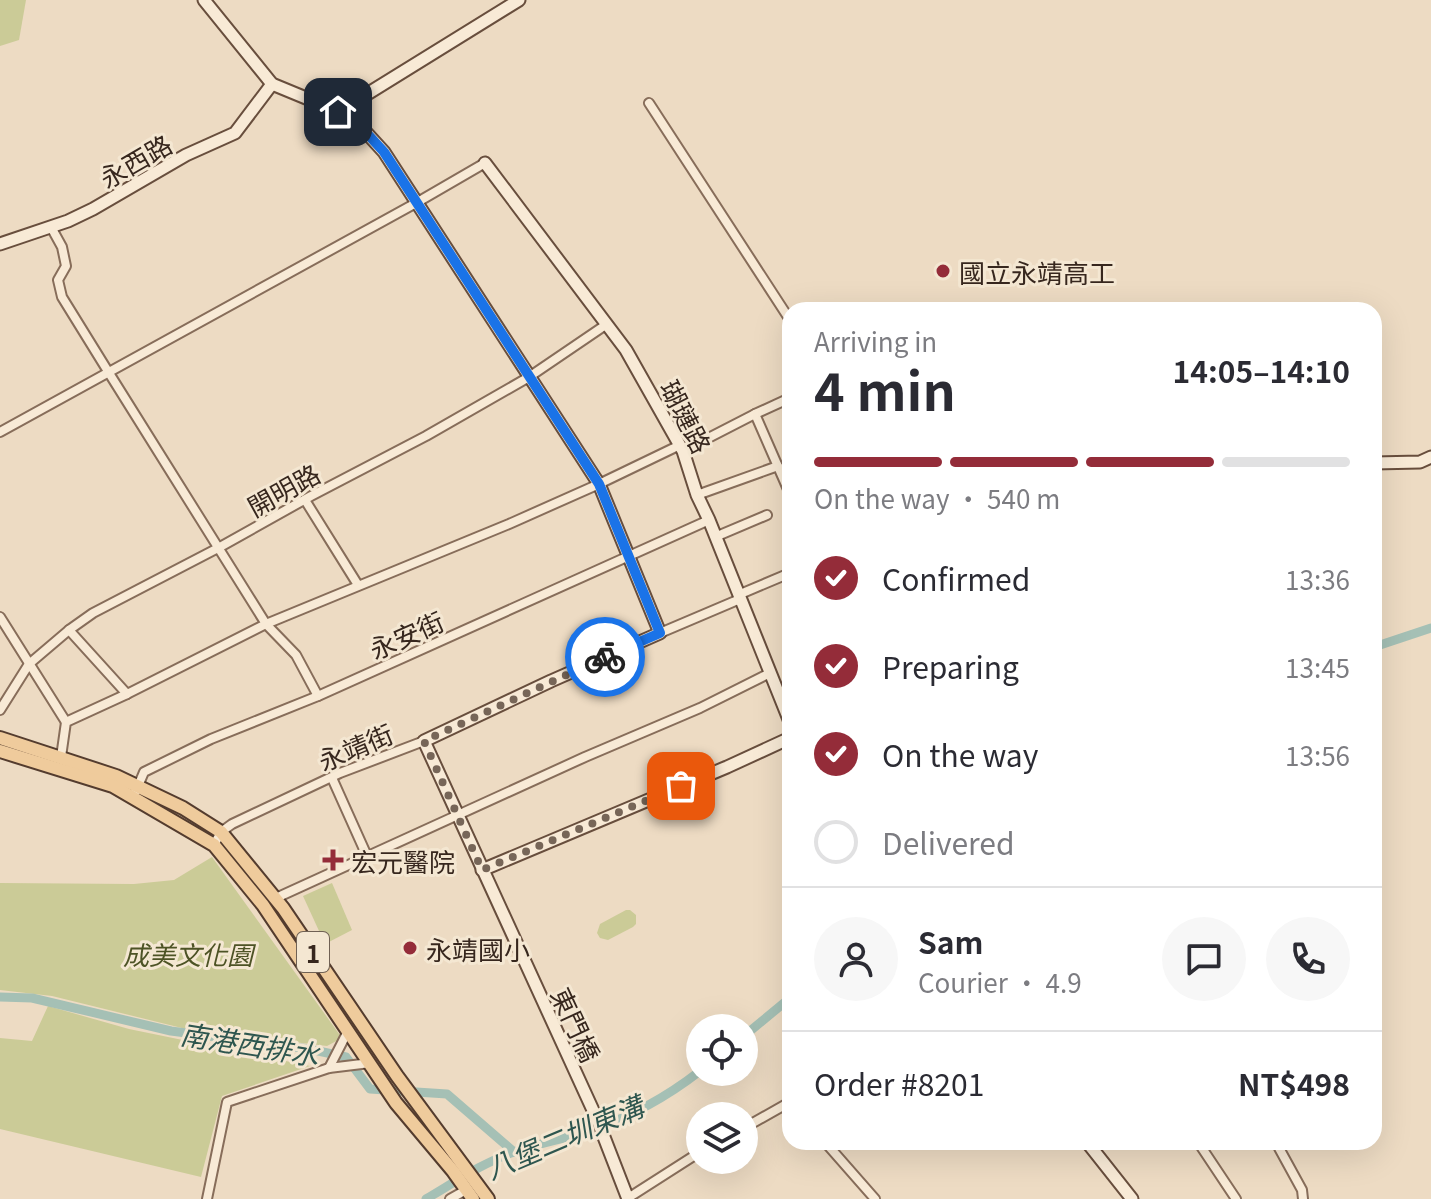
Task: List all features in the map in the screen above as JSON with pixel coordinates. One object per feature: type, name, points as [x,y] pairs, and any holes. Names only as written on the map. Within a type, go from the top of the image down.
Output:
[{"type":"main road","name":"1","points":[[0,738],[116,776],[214,845],[263,905],[396,1103],[459,1168]]},
{"type":"main road","name":"1","points":[[0,751],[183,808],[221,832],[276,898],[419,1107],[472,1191],[488,1199]]},
{"type":"street","points":[[204,0],[272,84],[352,117],[384,152],[599,484],[660,633]]},
{"type":"street","points":[[338,112],[519,0]]},
{"type":"street","name":"永西路","points":[[0,244],[93,209],[186,155],[235,133],[272,84]]},
{"type":"street","points":[[649,103],[782,308]]},
{"type":"street","points":[[0,432],[485,163]]},
{"type":"street","name":"瑚璉路","points":[[485,163],[626,350],[682,448],[697,495],[782,702]]},
{"type":"street","points":[[51,227],[62,247],[66,266],[58,280],[62,297],[266,624],[296,655],[318,696]]},
{"type":"street","name":"開明路","points":[[0,710],[29,664],[93,613],[426,436],[529,377],[607,324]]},
{"type":"street","points":[[66,722],[266,624],[494,530],[782,402]]},
{"type":"street","points":[[755,414],[782,475]]},
{"type":"street","points":[[1382,463],[1420,462],[1431,457]]},
{"type":"street","points":[[697,495],[778,466]]},
{"type":"street","points":[[305,500],[358,585]]},
{"type":"street","points":[[715,537],[767,515]]},
{"type":"street","name":"永安街","points":[[136,792],[144,772],[211,739],[318,696],[709,520]]},
{"type":"street","name":"永靖街","points":[[221,832],[332,778],[424,741],[782,577]]},
{"type":"street","points":[[0,617],[66,722],[61,757]]},
{"type":"street","points":[[69,630],[127,694]]},
{"type":"street","points":[[276,898],[457,814],[700,708],[770,673]]},
{"type":"street","name":"東門橋","points":[[424,741],[597,1119],[628,1198]]},
{"type":"street","points":[[482,870],[782,742]]},
{"type":"street","points":[[332,778],[367,856]]},
{"type":"street","points":[[214,845],[221,832]]},
{"type":"street","points":[[329,1068],[348,1031]]},
{"type":"street","points":[[207,1199],[227,1102],[329,1068],[370,1063]]},
{"type":"street","points":[[758,1120],[782,1107]]},
{"type":"street","points":[[832,1150],[875,1199]]},
{"type":"street","points":[[1093,1150],[1132,1199]]},
{"type":"street","points":[[1203,1150],[1236,1199]]},
{"type":"street","points":[[1280,1150],[1302,1190],[1303,1199]]},
{"type":"street","points":[[628,1198],[686,1161]]},
{"type":"street","points":[[450,1199],[472,1191]]},
{"type":"green space","points":[[0,0],[26,0],[19,40],[0,46]]},
{"type":"green space","name":"成美文化園","points":[[212,857],[342,1038],[327,1046],[186,1029],[52,996],[0,990],[0,883],[134,884],[174,880]]},
{"type":"green space","points":[[332,883],[352,930],[325,944],[303,896]]},
{"type":"green space","points":[[626,910],[636,915],[636,924],[608,940],[600,938],[597,933],[600,924]]},
{"type":"green space","name":"成美文化園","points":[[48,1006],[129,1029],[310,1066],[222,1096],[201,1177],[0,1129],[0,1038],[32,1041]]},
{"type":"waterway","name":"八堡二圳東溝","points":[[1382,644],[1431,628]]},
{"type":"waterway","name":"南港西排水","points":[[0,997],[32,998],[171,1031],[309,1049],[346,1057],[370,1089],[447,1094],[514,1152]]},
{"type":"waterway","name":"八堡二圳東溝","points":[[758,1024],[782,1005]]},
{"type":"waterway","name":"八堡二圳東溝","points":[[426,1199],[502,1156],[606,1125],[662,1097],[686,1081]]},
{"type":"way so far","points":[[605,657],[424,741],[482,870],[681,786]]},
{"type":"place","name":"國立永靖高工","points":[[943,271]]},
{"type":"place","name":"宏元醫院","points":[[333,860]]},
{"type":"place","name":"永靖國小","points":[[410,948]]},
{"type":"route","points":[[338,112],[352,117],[384,152],[599,484],[660,633],[605,657]]}]
